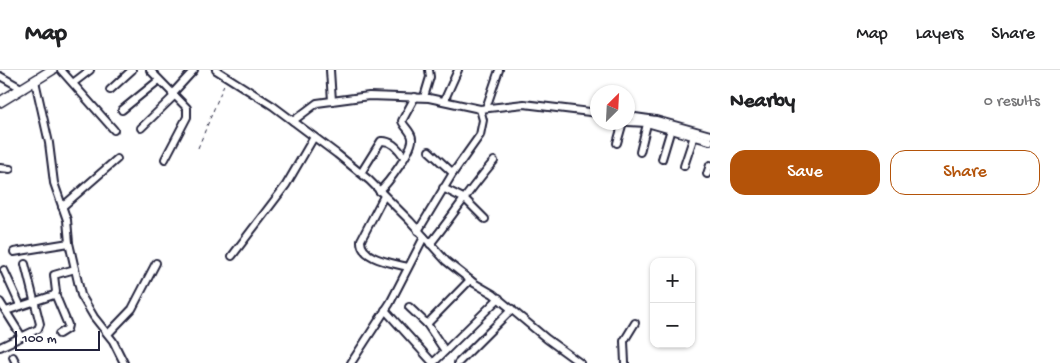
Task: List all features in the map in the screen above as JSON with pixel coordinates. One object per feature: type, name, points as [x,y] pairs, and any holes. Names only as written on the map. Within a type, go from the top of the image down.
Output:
[{"type":"street","points":[[61,70],[114,130]]},
{"type":"street","points":[[73,84],[90,70]]},
{"type":"street","points":[[110,90],[132,70]]},
{"type":"street","points":[[150,70],[187,108],[187,117],[165,159]]},
{"type":"street","points":[[141,128],[194,70]]},
{"type":"street","points":[[216,70],[293,122],[361,173],[446,261],[470,280],[499,298],[547,340],[580,363]]},
{"type":"street","points":[[330,70],[332,101]]},
{"type":"street","points":[[424,97],[430,74],[434,70]]},
{"type":"street","points":[[444,101],[458,70]]},
{"type":"street","points":[[418,231],[452,172],[480,135],[483,108],[499,70]]},
{"type":"street","points":[[0,102],[49,71]]},
{"type":"street","points":[[0,76],[23,89]]},
{"type":"street","points":[[122,110],[159,80]]},
{"type":"street","points":[[35,81],[49,143],[54,183],[67,220],[69,244],[83,300],[108,334],[124,363]]},
{"type":"street","points":[[293,122],[312,106],[369,96],[424,97],[483,108],[524,104],[590,112]]},
{"type":"street","points":[[408,267],[365,253],[361,247],[361,240],[388,182],[409,150],[412,138],[402,121],[415,97]]},
{"type":"street","points":[[635,118],[710,135]]},
{"type":"street","points":[[640,152],[648,121]]},
{"type":"street","points":[[635,122],[648,121],[710,141]]},
{"type":"street","points":[[662,159],[671,129]]},
{"type":"street","points":[[617,143],[620,130]]},
{"type":"street","points":[[684,166],[694,136]]},
{"type":"street","points":[[232,256],[286,185],[314,137]]},
{"type":"street","points":[[361,173],[380,141],[388,141],[404,157]]},
{"type":"street","points":[[429,151],[452,172]]},
{"type":"street","points":[[62,207],[117,159]]},
{"type":"street","points":[[430,244],[465,199],[470,188],[494,161]]},
{"type":"street","points":[[707,174],[710,165]]},
{"type":"street","points":[[0,168],[10,169]]},
{"type":"street","points":[[443,188],[465,199],[485,220]]},
{"type":"street","points":[[351,363],[385,310],[424,237]]},
{"type":"street","points":[[14,252],[69,244]]},
{"type":"street","points":[[108,334],[132,309],[156,263]]},
{"type":"street","points":[[0,347],[38,329],[40,324],[25,264]]},
{"type":"street","points":[[59,334],[68,325],[55,294],[54,275],[75,269]]},
{"type":"street","points":[[4,270],[20,305]]},
{"type":"street","points":[[428,324],[470,280]]},
{"type":"street","points":[[6,312],[20,305],[55,294]]},
{"type":"street","points":[[385,310],[433,363],[499,298]]},
{"type":"street","points":[[0,302],[22,337]]},
{"type":"street","points":[[409,306],[428,324],[445,351]]},
{"type":"street","points":[[458,363],[512,309]]},
{"type":"street","points":[[625,363],[624,341],[635,323]]},
{"type":"path","points":[[198,148],[227,77]]}]
